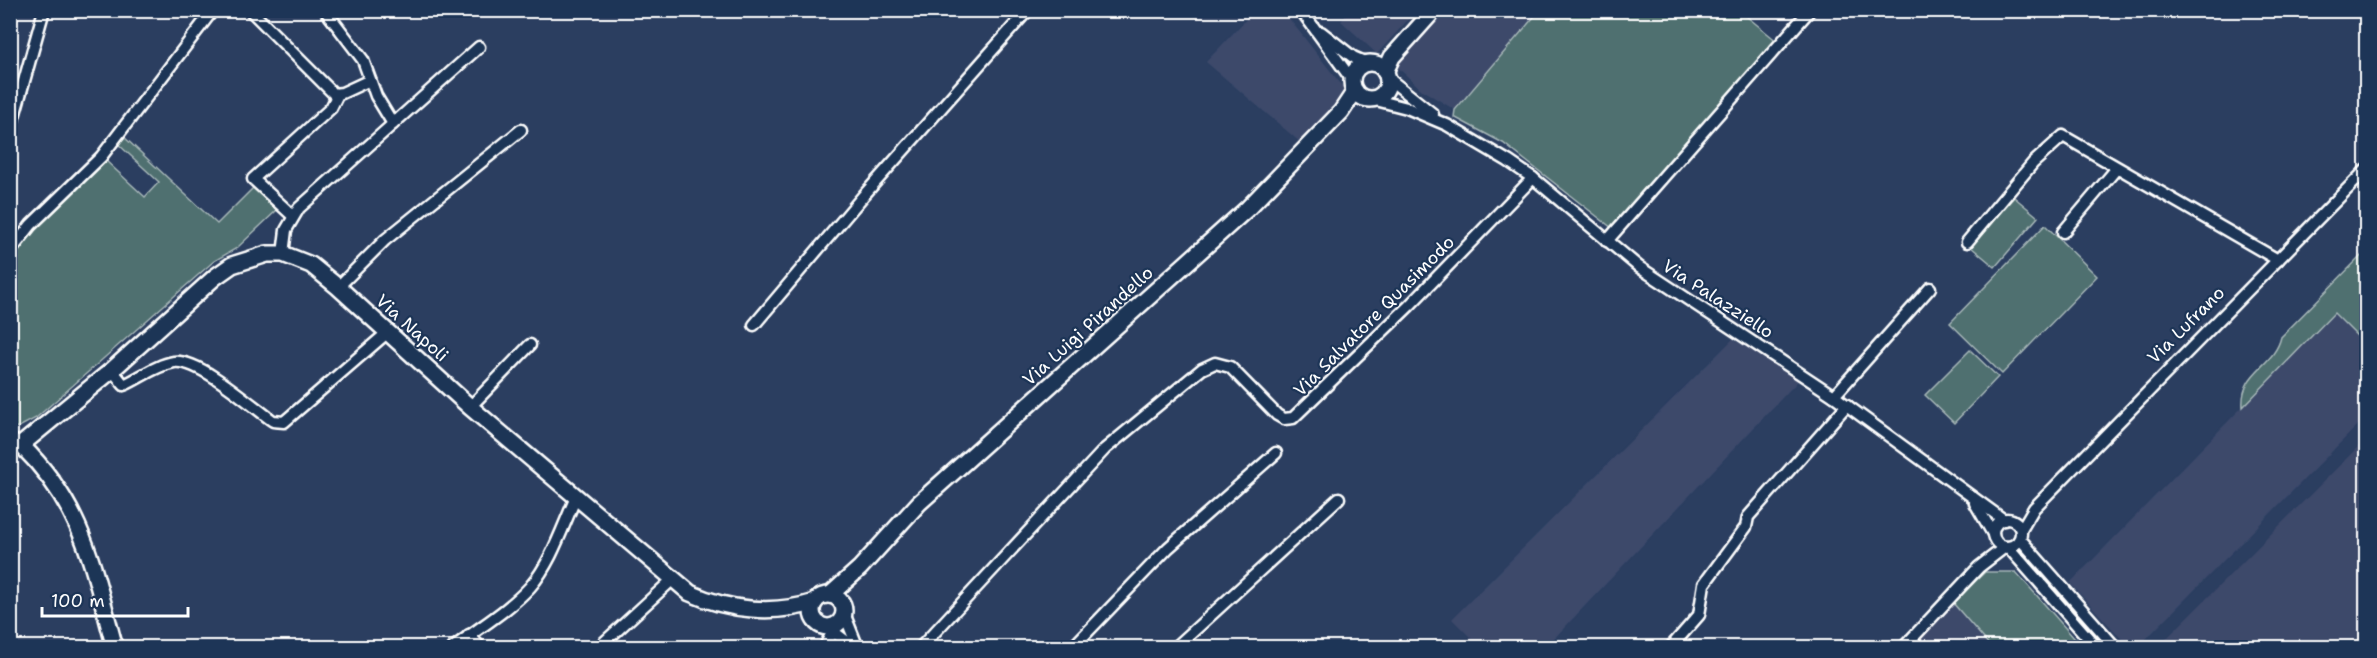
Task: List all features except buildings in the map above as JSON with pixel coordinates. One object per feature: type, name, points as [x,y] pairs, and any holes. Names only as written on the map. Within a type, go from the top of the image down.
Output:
[{"type":"street","points":[[10,131],[44,10]]},
{"type":"street","points":[[10,252],[31,225],[100,157],[213,10]]},
{"type":"street","points":[[250,10],[329,90],[338,94]]},
{"type":"street","points":[[325,10],[363,60],[376,96],[393,124]]},
{"type":"street","points":[[754,325],[864,195],[1028,10]]},
{"type":"street","name":"Via Palazziello","points":[[1300,10],[1361,92],[1448,125]]},
{"type":"street","points":[[1378,69],[1382,94],[1361,92],[1355,71],[1378,69],[1392,57],[1434,10]]},
{"type":"street","points":[[1606,241],[1810,10]]},
{"type":"street","name":"Via Palazziello","points":[[1310,22],[1353,57],[1378,69],[1448,125],[1533,178],[1639,267],[1847,405],[1928,463],[1971,498],[2008,520],[2020,534]]},
{"type":"street","points":[[283,254],[286,230],[299,208],[480,47]]},
{"type":"street","points":[[293,216],[253,179],[331,108],[338,94],[370,80]]},
{"type":"street","name":"Via Luigi Pirandello","points":[[815,602],[822,596],[830,595],[860,568],[919,503],[1248,208],[1361,92]]},
{"type":"street","points":[[338,287],[385,240],[521,130]]},
{"type":"street","points":[[1967,242],[2033,163],[2063,136],[2278,260]]},
{"type":"street","points":[[2063,232],[2117,168]]},
{"type":"street","name":"Via Lufrano","points":[[2034,508],[2367,170]]},
{"type":"street","name":"Via Salvatore Quasimodo","points":[[920,648],[1105,449],[1202,369],[1215,363],[1230,366],[1277,416],[1284,419],[1293,418],[1409,306],[1533,178]]},
{"type":"street","name":"Via Napoli","points":[[16,442],[112,370],[232,265],[251,257],[283,254],[311,266],[338,287],[471,407],[690,593],[716,604],[781,610],[832,621]]},
{"type":"street","points":[[1834,396],[1930,288]]},
{"type":"street","points":[[112,370],[124,385],[158,367],[173,362],[185,363],[212,377],[273,421],[284,422],[388,332]]},
{"type":"street","points":[[471,407],[530,345]]},
{"type":"street","points":[[1670,648],[1699,615],[1704,584],[1746,527],[1748,517],[1847,405]]},
{"type":"street","points":[[16,442],[45,469],[75,517],[85,542],[115,648]]},
{"type":"street","points":[[1072,648],[1168,548],[1276,453]]},
{"type":"street","points":[[453,648],[519,598],[531,586],[543,568],[577,495]]},
{"type":"street","points":[[1175,648],[1339,498]]},
{"type":"street","name":"Via Palazziello","points":[[1971,498],[1994,537]]},
{"type":"street","points":[[1979,567],[1994,537],[1996,525],[2034,508]]},
{"type":"street","points":[[1903,648],[1979,567],[2020,534],[2034,508]]},
{"type":"street","points":[[2020,534],[2116,648]]},
{"type":"street","points":[[1994,537],[2006,547],[2097,648]]},
{"type":"street","name":"Via Luigi Pirandello","points":[[832,621],[860,568]]},
{"type":"street","points":[[598,648],[672,580]]},
{"type":"street","points":[[825,646],[825,631],[832,621],[839,599],[830,595]]},
{"type":"street","points":[[815,602],[813,612],[832,621],[856,648]]},
{"type":"street","name":"Via Napoli","points":[[781,610],[815,602]]},
{"type":"street","points":[[832,621],[856,648]]},
{"type":"street","points":[[469,635],[481,648]]},
{"type":"shaded area","points":[[1254,11],[1283,11],[1348,93],[1301,143],[1206,62]]},
{"type":"shaded area","points":[[1350,11],[1416,11],[1377,54],[1341,21]]},
{"type":"shaded area","points":[[1444,11],[1539,11],[1455,110],[1422,90],[1394,64]]},
{"type":"shaded area","points":[[2334,313],[2366,345],[2366,417],[2138,647],[2129,647],[2070,583]]},
{"type":"shaded area","points":[[1733,339],[1800,379],[1546,647],[1480,647],[1452,619]]},
{"type":"shaded area","points":[[2366,439],[2366,647],[2160,647],[2160,645]]},
{"type":"shaded area","points":[[1953,603],[1991,647],[1911,647],[1924,634]]},
{"type":"green space","points":[[1539,11],[1740,11],[1778,42],[1612,228],[1503,143],[1454,117],[1455,110]]},
{"type":"green space","points":[[123,136],[217,224],[254,187],[277,210],[237,248],[214,261],[36,418],[19,427],[11,428],[10,262],[43,220],[105,160],[145,197],[159,182],[117,143]]},
{"type":"green space","points":[[2014,197],[2038,217],[1995,267],[1971,247]]},
{"type":"green space","points":[[2045,225],[2097,276],[2002,374],[1950,323]]},
{"type":"green space","points":[[2366,251],[2366,345],[2334,313],[2243,407],[2243,395],[2247,385],[2272,356],[2281,337]]},
{"type":"green space","points":[[1970,350],[1998,377],[1954,423],[1925,395]]},
{"type":"green space","points":[[1985,572],[2016,572],[2082,647],[1991,647],[1953,603]]}]
